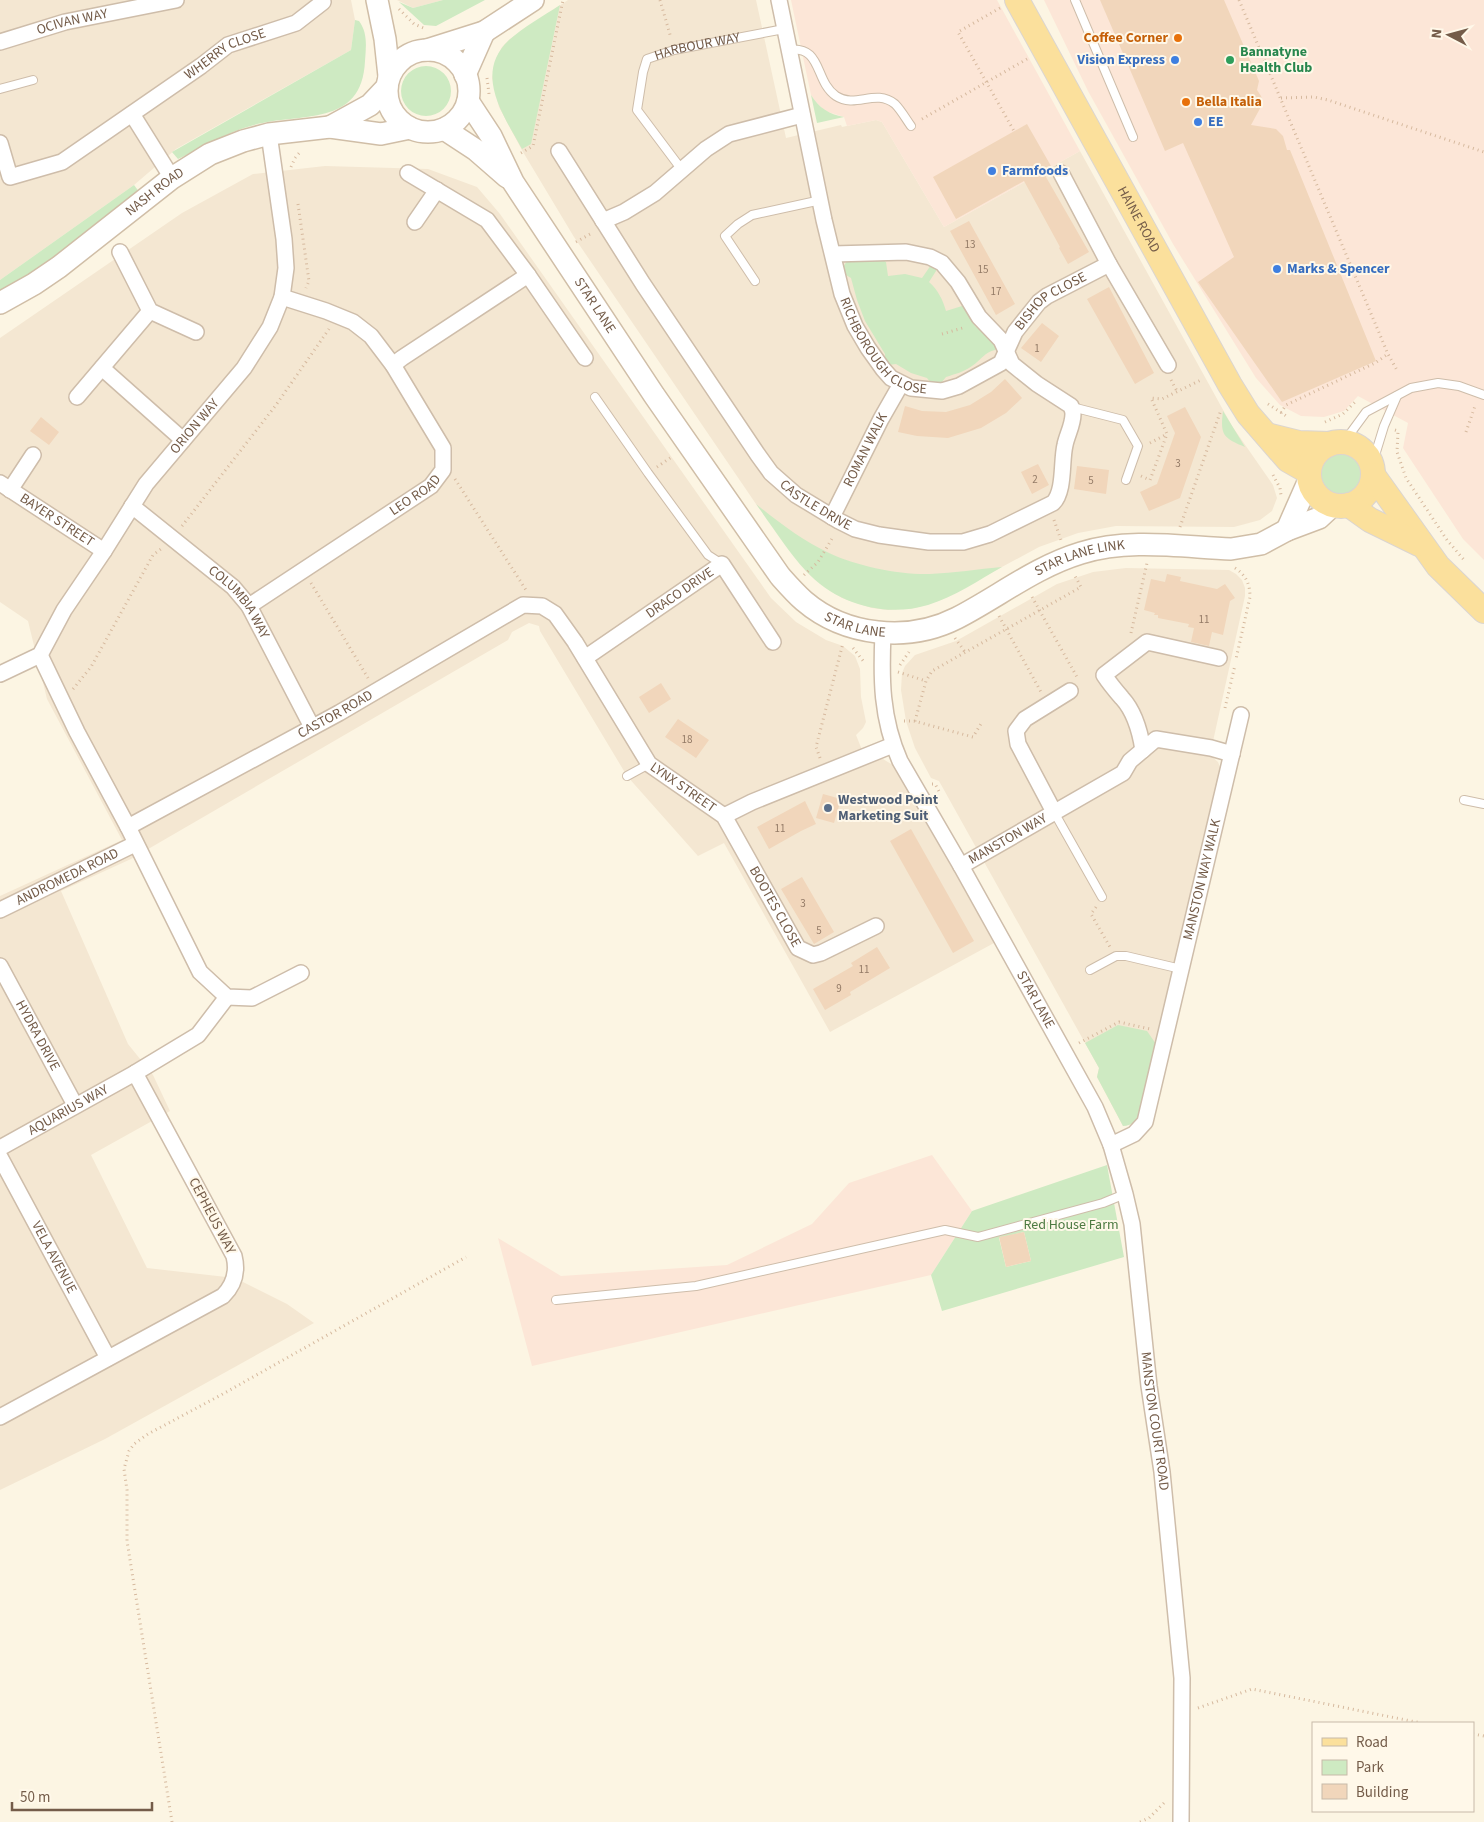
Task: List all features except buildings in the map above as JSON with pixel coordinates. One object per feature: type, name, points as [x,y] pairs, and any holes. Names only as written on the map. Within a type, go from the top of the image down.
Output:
[{"type":"main road","name":"HAINE ROAD","points":[[1011,3],[1248,414],[1288,460],[1309,476],[1312,489],[1325,502],[1341,505],[1421,544]]},
{"type":"main road","name":"HAINE ROAD","points":[[1267,435],[1300,443],[1332,436],[1361,449],[1368,456],[1372,470],[1385,493],[1400,510],[1421,544],[1438,566],[1484,611]]},
{"type":"main road","points":[[1309,476],[1310,463],[1332,436]]},
{"type":"main road","points":[[1341,505],[1358,501],[1366,494],[1371,485],[1372,470]]},
{"type":"street","name":"OCIVAN WAY","points":[[0,42],[65,22],[176,0]]},
{"type":"street","points":[[388,81],[397,64],[407,55],[426,44],[484,32],[533,0]]},
{"type":"street","name":"RICHBOROUGH CLOSE","points":[[779,0],[802,116],[842,294],[855,326],[868,348],[891,378],[916,389],[932,391],[942,391],[959,386],[1001,363],[1006,352]]},
{"type":"street","name":"WHERRY CLOSE","points":[[0,143],[10,177],[62,162],[228,45],[296,23],[323,2]]},
{"type":"street","points":[[384,7],[401,38],[426,44],[450,57],[459,65],[465,75],[469,92],[468,101],[462,113],[444,129],[421,132],[399,122],[392,111],[387,99],[388,81],[384,7]]},
{"type":"street","points":[[465,75],[484,32]]},
{"type":"street","name":"NASH ROAD","points":[[330,127],[370,105],[388,81]]},
{"type":"street","name":"STAR LANE","points":[[468,101],[492,136],[513,182],[654,395],[780,576],[804,601],[818,611],[850,626],[883,633],[883,696],[886,722],[900,761],[961,866],[1094,1107],[1111,1145]]},
{"type":"street","points":[[132,114],[172,178]]},
{"type":"street","points":[[603,222],[640,203],[711,145],[729,134],[802,116]]},
{"type":"street","name":"NASH ROAD","points":[[0,303],[59,267],[172,178],[210,154],[242,141],[269,134],[330,127],[382,134],[410,128]]},
{"type":"street","name":"STAR LANE","points":[[444,129],[476,150],[513,182]]},
{"type":"street","name":"ORION WAY","points":[[40,655],[64,610],[146,484],[244,368],[270,327],[282,296],[286,258],[269,134]]},
{"type":"street","name":"CASTLE DRIVE","points":[[559,151],[656,303],[771,473],[796,496],[855,529],[879,535],[951,543],[974,540],[990,534],[1050,505]]},
{"type":"street","points":[[408,173],[487,220],[528,275],[585,358]]},
{"type":"street","points":[[1061,174],[1109,264],[1168,366]]},
{"type":"street","points":[[415,222],[436,190]]},
{"type":"street","points":[[120,252],[150,311],[196,332]]},
{"type":"street","points":[[833,254],[906,252],[930,257],[942,263],[958,282],[979,318],[1001,340],[1012,364],[1037,384],[1071,406],[1073,419],[1062,455],[1061,484],[1057,500],[1050,505]]},
{"type":"street","name":"BISHOP CLOSE","points":[[1006,352],[1015,332],[1039,302],[1109,264]]},
{"type":"street","points":[[393,365],[528,275]]},
{"type":"street","name":"LEO ROAD","points":[[248,606],[431,486],[443,470],[443,448],[393,365],[371,336],[353,322],[282,296]]},
{"type":"street","points":[[77,397],[150,311]]},
{"type":"street","points":[[102,368],[184,440]]},
{"type":"street","name":"ROMAN WALK","points":[[836,519],[881,419],[901,384]]},
{"type":"street","name":"BAYER STREET","points":[[33,455],[5,487],[104,551]]},
{"type":"street","points":[[1288,530],[1309,476]]},
{"type":"street","name":"STAR LANE LINK","points":[[883,633],[903,633],[940,625],[957,618],[1048,566],[1084,552],[1102,548],[1137,545],[1231,549],[1261,544],[1288,530],[1320,518],[1341,505]]},
{"type":"street","name":"COLUMBIA WAY","points":[[132,506],[233,586],[248,606],[312,727]]},
{"type":"street","name":"DRACO DRIVE","points":[[585,658],[722,564],[773,642]]},
{"type":"street","name":"CASTOR ROAD","points":[[128,827],[312,727],[523,605],[536,606]]},
{"type":"street","name":"LYNX STREET","points":[[536,606],[555,614],[585,658],[649,764],[724,816],[752,802],[893,745]]},
{"type":"street","points":[[1143,750],[1138,726],[1123,698],[1113,689],[1104,675],[1147,642],[1219,658]]},
{"type":"street","points":[[0,674],[40,655],[200,972],[227,997],[252,998],[301,973]]},
{"type":"street","name":"MANSTON WAY","points":[[1054,812],[1018,744],[1016,731],[1021,722],[1048,705],[1074,685]]},
{"type":"street","name":"MANSTON WAY WALK","points":[[1111,1145],[1134,1134],[1144,1122],[1241,716]]},
{"type":"street","name":"MANSTON WAY","points":[[961,866],[1123,773],[1130,761],[1156,739],[1211,748],[1232,754]]},
{"type":"street","name":"BOOTES CLOSE","points":[[724,816],[798,948],[813,955],[821,953],[876,926]]},
{"type":"street","name":"ANDROMEDA ROAD","points":[[0,910],[135,844]]},
{"type":"street","name":"HYDRA DRIVE","points":[[0,966],[75,1105]]},
{"type":"street","points":[[134,1072],[198,1034],[227,997]]},
{"type":"street","name":"AQUARIUS WAY","points":[[0,1148],[134,1072]]},
{"type":"street","name":"CEPHEUS WAY","points":[[0,1417],[222,1296],[232,1285],[236,1271],[234,1256],[134,1072]]},
{"type":"street","name":"MANSTON COURT ROAD","points":[[1111,1145],[1132,1224],[1149,1386],[1162,1472],[1182,1678],[1181,1822]]},
{"type":"street","name":"VELA AVENUE","points":[[0,1157],[108,1358]]},
{"type":"lane","points":[[1075,0],[1133,137]]},
{"type":"lane","name":"HARBOUR WAY","points":[[682,170],[637,110],[641,80],[647,59],[674,50],[784,29]]},
{"type":"lane","points":[[788,50],[798,49],[808,53],[815,59],[823,81],[835,95],[850,101],[872,97],[888,100],[900,109],[911,126]]},
{"type":"lane","points":[[0,89],[33,80]]},
{"type":"lane","points":[[756,281],[725,236],[752,215],[820,200]]},
{"type":"lane","points":[[1332,436],[1366,412],[1411,388],[1438,383],[1459,386],[1484,395]]},
{"type":"lane","points":[[1372,470],[1384,426],[1397,396]]},
{"type":"lane","points":[[595,397],[708,555],[722,564]]},
{"type":"lane","points":[[1071,406],[1123,420],[1138,446],[1127,476]]},
{"type":"lane","points":[[627,776],[649,764]]},
{"type":"lane","points":[[1464,800],[1484,804]]},
{"type":"lane","points":[[1054,812],[1102,897]]},
{"type":"lane","points":[[1090,970],[1116,956],[1126,956],[1181,969]]},
{"type":"lane","points":[[556,1300],[696,1286],[945,1230],[978,1237],[1103,1203],[1125,1194]]},
{"type":"path","points":[[520,154],[533,146],[564,0]]},
{"type":"path","points":[[660,0],[674,50]]},
{"type":"path","points":[[1239,0],[1388,354],[1398,372]]},
{"type":"path","points":[[1011,3],[958,32],[1014,131]]},
{"type":"path","points":[[384,7],[414,24],[426,44]]},
{"type":"path","points":[[911,126],[1023,62]]},
{"type":"path","points":[[487,75],[490,97]]},
{"type":"path","points":[[1281,98],[1314,97],[1328,100],[1484,152]]},
{"type":"path","points":[[516,145],[525,161]]},
{"type":"path","points":[[290,172],[295,158],[299,152],[305,149]]},
{"type":"path","points":[[290,198],[298,203],[309,280],[299,302]]},
{"type":"path","points":[[573,244],[595,231],[603,222]]},
{"type":"path","points":[[63,700],[91,667],[154,555],[172,538],[276,406],[338,316]]},
{"type":"path","points":[[942,334],[968,326],[979,318]]},
{"type":"path","points":[[1281,413],[1286,405],[1375,363],[1388,354]]},
{"type":"path","points":[[1127,476],[1150,480],[1167,434],[1152,398],[1162,399],[1209,376]]},
{"type":"path","points":[[1265,401],[1293,419]]},
{"type":"path","points":[[1332,436],[1343,414],[1357,401]]},
{"type":"path","points":[[1466,432],[1476,406]]},
{"type":"path","points":[[1185,530],[1179,530],[1221,410]]},
{"type":"path","points":[[1398,431],[1397,452],[1406,478],[1447,540],[1466,562]]},
{"type":"path","points":[[1138,446],[1146,445],[1167,434]]},
{"type":"path","points":[[648,473],[677,453]]},
{"type":"path","points":[[443,470],[454,477],[536,606]]},
{"type":"path","points":[[1272,474],[1280,488],[1281,496]]},
{"type":"path","points":[[1050,505],[1059,543],[1069,540]]},
{"type":"path","points":[[804,575],[811,571],[824,554],[836,519]]},
{"type":"path","points":[[1138,563],[1156,563]]},
{"type":"path","points":[[1133,653],[1129,643],[1147,563]]},
{"type":"path","points":[[1228,565],[1244,575]]},
{"type":"path","points":[[303,570],[376,691]]},
{"type":"path","points":[[798,570],[807,579]]},
{"type":"path","points":[[1066,575],[1082,570]]},
{"type":"path","points":[[915,721],[926,681],[932,671],[1081,587],[1074,573]]},
{"type":"path","points":[[1030,592],[1074,685],[1090,671],[1104,675]]},
{"type":"path","points":[[996,612],[1048,705]]},
{"type":"path","points":[[962,632],[953,636],[965,652]]},
{"type":"path","points":[[828,758],[821,761],[816,747],[843,643]]},
{"type":"path","points":[[897,678],[900,664],[911,650]]},
{"type":"path","points":[[864,661],[866,670]]},
{"type":"path","points":[[897,672],[926,681]]},
{"type":"path","points":[[900,715],[903,729]]},
{"type":"path","points":[[901,721],[915,721],[973,738],[982,722]]},
{"type":"path","points":[[928,783],[935,784],[944,800]]},
{"type":"path","points":[[1102,897],[1091,914],[1116,956]]},
{"type":"path","points":[[1079,1043],[1119,1022],[1150,1029]]},
{"type":"path","points":[[172,1822],[127,1541],[127,1490],[124,1469],[129,1451],[134,1444],[148,1434],[466,1257]]},
{"type":"path","points":[[1182,1714],[1252,1689],[1416,1722]]},
{"type":"path","points":[[1140,1822],[1149,1818],[1182,1784]]},
{"type":"shaded area","points":[[0,0],[351,0],[355,20],[351,50],[176,149],[134,185],[0,280]]},
{"type":"shaded area","points":[[397,0],[443,0],[413,8]]},
{"type":"shaded area","points":[[568,0],[756,0],[786,138],[841,125],[842,127],[876,120],[882,122],[944,227],[1080,151],[1232,426],[1273,485],[1277,498],[1272,511],[1260,520],[1234,527],[1116,526],[1078,533],[1039,547],[941,600],[915,608],[888,610],[872,608],[842,598],[828,589],[806,571],[756,504],[574,237],[523,152],[499,107],[492,78],[497,57],[502,47],[510,39]]},
{"type":"shaded area","points":[[791,0],[997,0],[1080,151],[944,227],[882,122],[876,120],[847,126],[844,117],[825,111],[815,101],[811,95]]},
{"type":"shaded area","points":[[1044,0],[1484,0],[1484,560],[1463,539],[1403,448],[1408,423],[1358,396],[1344,411],[1324,417],[1301,416],[1280,405],[1256,378],[1173,244],[1088,91]]},
{"type":"shaded area","points":[[325,166],[428,169],[477,187],[500,214],[771,598],[796,622],[826,640],[843,646],[855,656],[860,669],[861,697],[866,722],[856,735],[866,760],[883,759],[896,767],[994,943],[830,1032],[724,843],[698,856],[627,776],[540,631],[539,626],[529,623],[512,632],[508,640],[131,859],[61,891],[128,1044],[153,1075],[170,1111],[91,1155],[147,1268],[235,1278],[287,1304],[314,1323],[105,1439],[0,1490],[0,896],[122,840],[47,699],[28,621],[0,602],[0,338],[182,213],[253,174]]},
{"type":"shaded area","points":[[1126,568],[1229,570],[1242,580],[1245,596],[1210,755],[1218,762],[1220,776],[1139,1113],[1137,1119],[1132,1124],[1123,1126],[1097,1077],[1099,1068],[939,781],[931,778],[915,748],[906,721],[901,690],[902,673],[905,666],[915,655],[956,641],[1057,584],[1093,572]]},
{"type":"shaded area","points":[[932,1155],[972,1211],[931,1275],[532,1366],[498,1238],[561,1276],[727,1265],[812,1224],[849,1183]]},
{"type":"green space","points":[[443,0],[485,0],[436,26],[424,25],[399,2],[413,8]]},
{"type":"green space","points":[[560,5],[531,144],[522,149],[500,109],[495,95],[493,67],[498,53],[509,40]]},
{"type":"green space","points":[[355,20],[359,21],[364,30],[366,45],[365,61],[361,82],[353,97],[341,107],[309,117],[272,121],[244,128],[178,159],[172,152],[351,50]]},
{"type":"green space","points":[[426,66],[436,68],[444,73],[449,81],[451,91],[449,101],[444,109],[436,114],[426,116],[416,114],[408,109],[403,101],[401,91],[403,81],[408,73],[416,68]]},
{"type":"green space","points":[[811,95],[817,104],[825,110],[844,117],[817,123]]},
{"type":"green space","points":[[134,185],[140,193],[119,213],[0,295],[0,280]]},
{"type":"green space","points":[[881,259],[886,262],[888,276],[905,274],[922,278],[931,265],[936,268],[929,282],[940,295],[946,311],[962,306],[975,326],[995,343],[997,347],[995,350],[986,354],[966,370],[946,377],[941,383],[931,383],[927,378],[911,373],[896,364],[888,365],[885,361],[885,354],[865,321],[851,278],[844,274],[843,267],[847,261]]},
{"type":"green space","points":[[1223,411],[1245,447],[1232,441],[1225,435],[1222,425]]},
{"type":"green space","points":[[1338,453],[1346,453],[1358,459],[1364,475],[1358,491],[1346,497],[1338,497],[1326,491],[1320,479],[1320,471],[1326,459]]},
{"type":"green space","points":[[756,504],[810,543],[840,558],[865,566],[918,574],[1002,567],[957,593],[928,605],[912,609],[895,610],[878,609],[862,605],[846,600],[832,592],[806,571]]},
{"type":"green space","points":[[1118,1025],[1147,1031],[1156,1044],[1139,1113],[1133,1122],[1123,1126],[1097,1077],[1099,1068],[1085,1043]]},
{"type":"green space","name":"Red House Farm","points":[[1107,1165],[1124,1257],[942,1311],[931,1275],[972,1211]],"holes":[[[1024,1232],[1031,1261],[1006,1267],[999,1238]]]},
{"type":"place","name":"Coffee Corner","points":[[1178,38]]},
{"type":"place","name":"Vision Express","points":[[1175,60]]},
{"type":"place","name":"Bannatyne Health Club","points":[[1230,60]]},
{"type":"place","name":"Bella Italia","points":[[1186,102]]},
{"type":"place","name":"EE","points":[[1198,122]]},
{"type":"place","name":"Farmfoods","points":[[992,171]]},
{"type":"place","name":"Marks & Spencer","points":[[1277,269]]},
{"type":"place","name":"Westwood Point Marketing Suit","points":[[828,808]]}]
